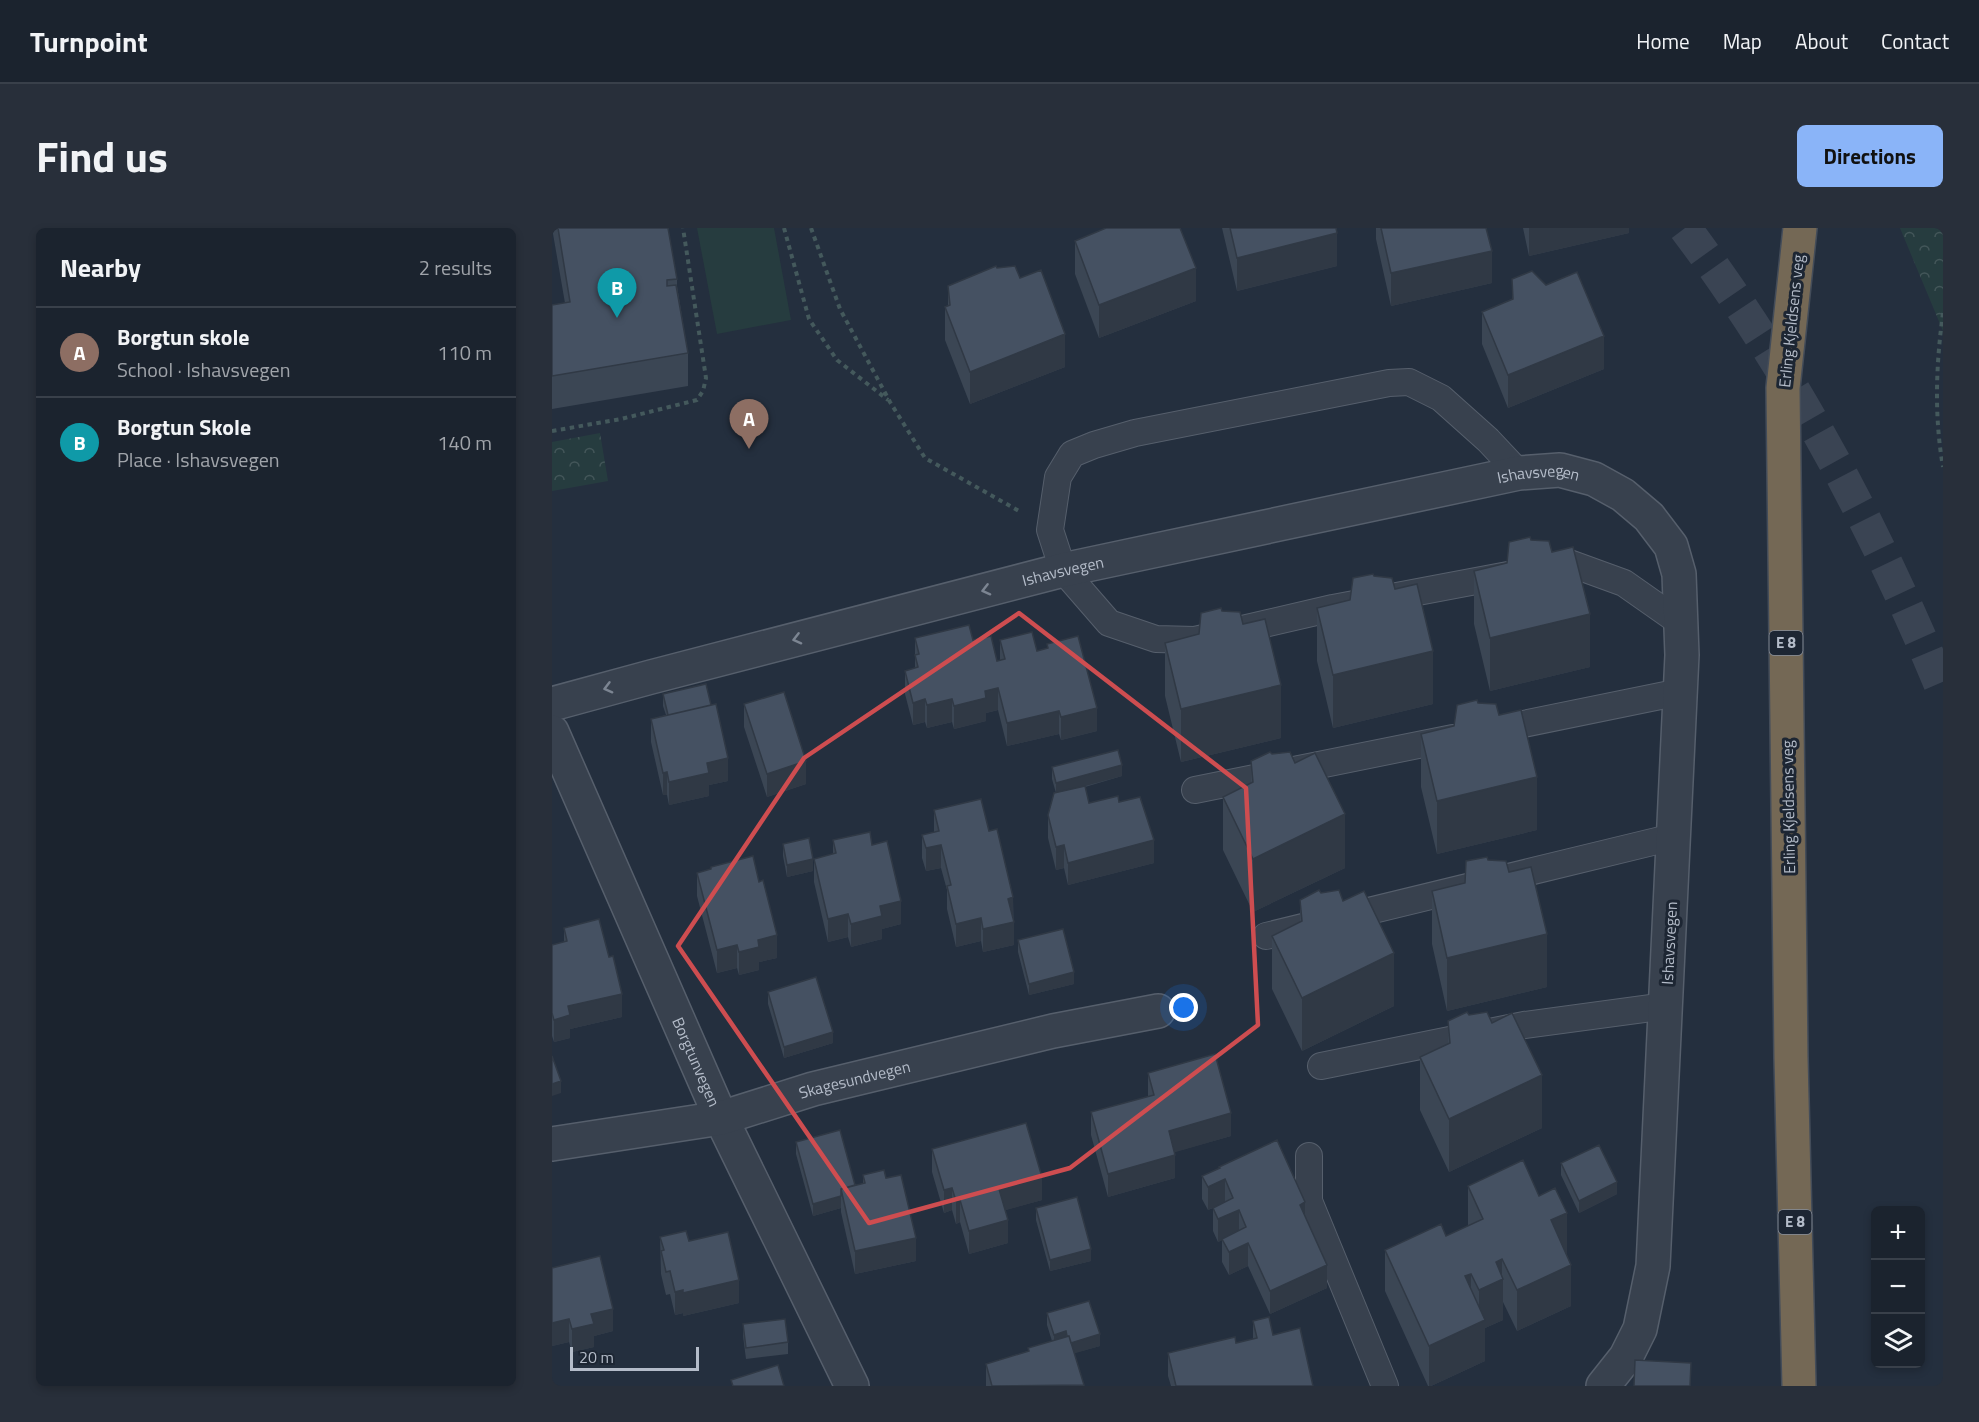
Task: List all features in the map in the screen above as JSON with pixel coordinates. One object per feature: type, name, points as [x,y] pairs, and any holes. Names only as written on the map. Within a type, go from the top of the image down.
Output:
[{"type":"highway","name":"Erling Kjeldsens veg","points":[[1799,1386],[1791,1058],[1783,388],[1800,228]]},
{"type":"street","name":"Ishavsvegen","points":[[552,704],[651,676],[1063,570],[1519,473],[1560,470],[1594,479],[1623,495],[1649,518],[1671,546],[1678,574],[1681,623],[1680,692],[1653,1266],[1640,1329],[1626,1358],[1603,1386]]},
{"type":"street","name":"Borgtunvegen","points":[[552,732],[721,1118],[852,1386]]},
{"type":"street","name":"Skagesundvegen","points":[[552,1144],[721,1118],[813,1089],[1053,1031],[1158,1011]]},
{"type":"lane","points":[[1519,473],[1488,440],[1441,398],[1409,382],[1389,383],[1135,433],[1072,454],[1058,477],[1050,530],[1063,570],[1109,624],[1156,639],[1195,640],[1333,608],[1569,563],[1624,584],[1681,623]]},
{"type":"lane","points":[[1195,790],[1680,692]]},
{"type":"lane","points":[[1266,936],[1673,837]]},
{"type":"lane","points":[[1322,1066],[1524,1025],[1666,1006]]},
{"type":"lane","points":[[1309,1156],[1310,1202],[1385,1386]]},
{"type":"path","points":[[552,431],[621,419],[697,400],[706,378],[683,228]]},
{"type":"path","points":[[784,228],[809,319],[837,360],[890,402]]},
{"type":"path","points":[[811,228],[840,309],[890,402],[925,458],[1050,530]]},
{"type":"path","points":[[1943,313],[1938,353],[1937,411],[1943,467]]},
{"type":"highlighted area","points":[[1019,613],[1246,788],[1258,1025],[1070,1168],[869,1223],[678,946],[804,758]]},
{"type":"green space","points":[[697,228],[774,228],[791,320],[717,334]]},
{"type":"green space","points":[[1900,228],[1943,228],[1943,331]]},
{"type":"green space","points":[[600,433],[608,481],[552,491],[552,442]]},
{"type":"building","points":[[558,228],[668,228],[677,279],[667,280],[667,286],[676,285],[688,353],[552,376],[552,305],[570,302]]},
{"type":"building","points":[[1106,228],[1180,228],[1196,268],[1099,305],[1075,241]]},
{"type":"building","points":[[1230,228],[1336,228],[1337,233],[1237,258]]},
{"type":"building","points":[[1381,228],[1486,228],[1492,251],[1391,273]]},
{"type":"building","points":[[996,266],[997,268],[1015,266],[1020,278],[1041,270],[1065,334],[970,372],[945,307],[950,305],[948,286]]},
{"type":"building","points":[[1532,271],[1546,285],[1577,272],[1604,336],[1508,375],[1482,312],[1513,299],[1512,279]]},
{"type":"building","points":[[1530,537],[1531,540],[1549,541],[1552,552],[1573,547],[1590,614],[1490,638],[1474,571],[1507,563],[1509,542]]},
{"type":"building","points":[[1373,574],[1392,578],[1395,589],[1417,584],[1433,651],[1333,675],[1317,608],[1350,600],[1353,578]]},
{"type":"building","points":[[1221,608],[1222,611],[1240,612],[1243,624],[1265,619],[1281,685],[1181,709],[1165,643],[1199,634],[1201,613]]},
{"type":"building","points":[[969,625],[973,640],[991,636],[997,661],[1005,659],[1000,640],[1032,632],[1037,651],[1048,648],[1047,644],[1078,636],[1097,708],[1061,717],[1059,711],[1007,723],[998,688],[985,691],[986,698],[954,706],[952,699],[927,705],[925,699],[913,703],[905,671],[918,667],[915,655],[919,654],[915,638]]},
{"type":"building","points":[[706,684],[711,705],[668,715],[663,694]]},
{"type":"building","points":[[784,692],[806,761],[767,774],[744,704]]},
{"type":"building","points":[[1477,700],[1478,703],[1496,704],[1499,715],[1521,710],[1537,777],[1437,801],[1421,734],[1454,726],[1457,705]]},
{"type":"building","points":[[716,704],[728,758],[707,763],[709,773],[669,782],[667,772],[663,773],[651,719]]},
{"type":"building","points":[[1118,750],[1122,765],[1056,783],[1052,767]]},
{"type":"building","points":[[1270,752],[1272,754],[1290,752],[1295,763],[1315,753],[1345,814],[1253,859],[1223,797],[1253,782],[1251,761]]},
{"type":"building","points":[[1085,786],[1089,803],[1118,796],[1119,802],[1140,797],[1154,840],[1068,863],[1064,845],[1056,847],[1048,815],[1054,793]]},
{"type":"building","points":[[981,799],[989,831],[997,829],[1013,897],[1008,899],[1014,922],[983,929],[981,918],[956,924],[947,886],[951,885],[941,845],[926,848],[922,835],[939,831],[934,810]]},
{"type":"building","points":[[870,832],[872,845],[887,841],[901,901],[880,906],[882,916],[851,924],[848,914],[828,919],[814,859],[836,853],[833,840]]},
{"type":"building","points":[[809,838],[813,859],[787,865],[783,844]]},
{"type":"building","points":[[753,856],[759,882],[763,880],[777,935],[758,940],[759,947],[739,952],[737,945],[717,950],[697,873]]},
{"type":"building","points":[[1487,857],[1488,860],[1506,861],[1509,872],[1531,867],[1547,934],[1447,958],[1432,891],[1465,883],[1466,861]]},
{"type":"building","points":[[1319,890],[1321,893],[1339,890],[1343,901],[1364,891],[1394,953],[1302,998],[1272,936],[1302,921],[1300,900]]},
{"type":"building","points":[[599,919],[609,957],[613,956],[622,994],[568,1006],[570,1015],[554,1020],[552,1013],[552,945],[567,941],[564,928]]},
{"type":"building","points":[[1063,929],[1074,972],[1029,984],[1018,940]]},
{"type":"building","points":[[816,977],[833,1032],[784,1047],[768,992]]},
{"type":"building","points":[[1467,1012],[1469,1015],[1487,1012],[1492,1023],[1512,1013],[1542,1075],[1449,1119],[1420,1057],[1450,1043],[1448,1021]]},
{"type":"building","points":[[1215,1054],[1231,1113],[1169,1131],[1175,1155],[1108,1174],[1091,1112],[1154,1095],[1148,1073]]},
{"type":"building","points":[[552,1056],[561,1081],[552,1084]]},
{"type":"building","points":[[1026,1123],[1042,1177],[999,1189],[1008,1220],[969,1231],[960,1200],[956,1201],[952,1188],[944,1190],[932,1149]]},
{"type":"building","points":[[840,1130],[855,1185],[841,1189],[841,1196],[813,1204],[796,1142]]},
{"type":"building","points":[[1277,1140],[1305,1202],[1300,1205],[1327,1265],[1270,1291],[1248,1243],[1229,1252],[1222,1239],[1246,1227],[1239,1210],[1218,1219],[1213,1208],[1233,1198],[1225,1179],[1208,1187],[1202,1176]]},
{"type":"building","points":[[1599,1145],[1617,1182],[1579,1201],[1561,1163]]},
{"type":"building","points":[[1523,1160],[1539,1196],[1555,1188],[1567,1213],[1551,1220],[1571,1265],[1517,1290],[1502,1259],[1496,1262],[1503,1279],[1479,1290],[1471,1274],[1465,1276],[1485,1320],[1429,1346],[1385,1250],[1441,1224],[1446,1236],[1483,1219],[1468,1186]]},
{"type":"building","points":[[884,1170],[886,1178],[901,1175],[916,1238],[855,1251],[841,1189],[865,1183],[863,1175]]},
{"type":"building","points":[[1077,1197],[1091,1249],[1050,1260],[1036,1208]]},
{"type":"building","points":[[686,1231],[689,1241],[728,1232],[739,1280],[683,1293],[683,1290],[675,1292],[670,1271],[666,1272],[660,1237]]},
{"type":"building","points":[[600,1256],[613,1309],[591,1314],[594,1324],[572,1329],[569,1319],[552,1323],[552,1268]]},
{"type":"building","points":[[1089,1301],[1100,1334],[1071,1343],[1066,1331],[1054,1335],[1047,1313]]},
{"type":"building","points":[[1269,1317],[1273,1335],[1300,1328],[1313,1386],[1176,1386],[1168,1353],[1235,1337],[1236,1343],[1257,1338],[1253,1321]]},
{"type":"building","points":[[785,1319],[788,1342],[746,1348],[743,1324]]},
{"type":"building","points":[[1069,1336],[1084,1385],[992,1386],[986,1364]]},
{"type":"building","points":[[1635,1360],[1691,1363],[1690,1386],[1634,1386]]},
{"type":"building","points":[[778,1365],[784,1386],[733,1386],[731,1380]]},
{"type":"tunnel","points":[[1685,228],[1761,337],[1829,451],[1889,569],[1943,691]]},
{"type":"place","name":"Borgtun Skole","points":[[617,318]]},
{"type":"place","name":"Borgtun skole","points":[[749,449]]}]
